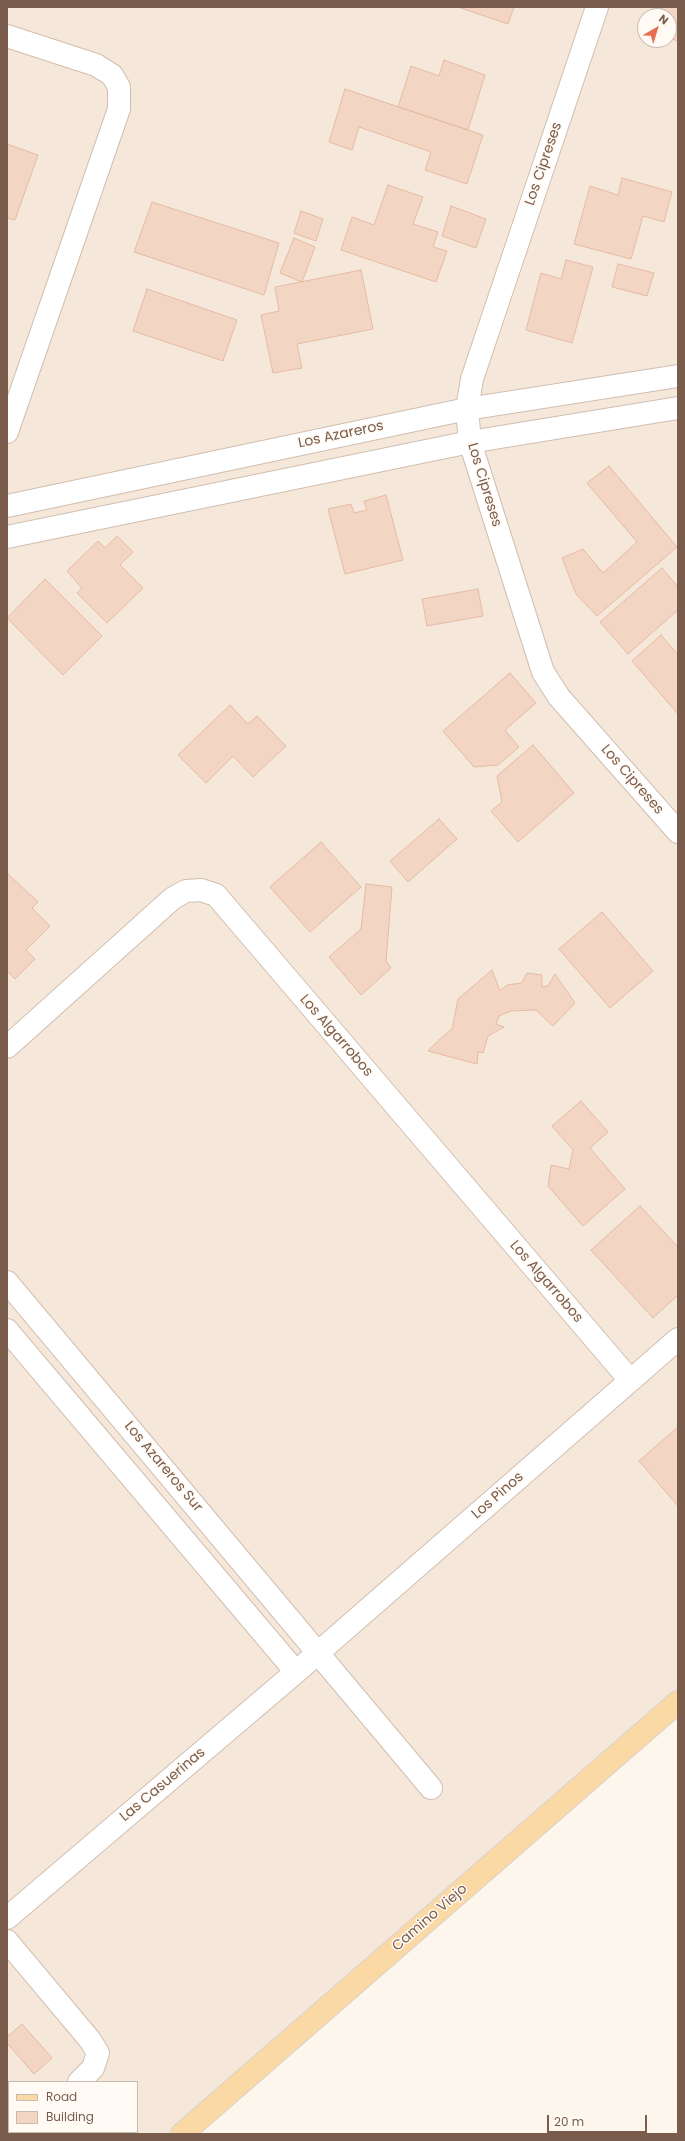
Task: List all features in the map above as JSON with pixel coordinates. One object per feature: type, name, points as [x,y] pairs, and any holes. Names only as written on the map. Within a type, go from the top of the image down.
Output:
[{"type":"main road","name":"Camino Viejo","points":[[182,2134],[676,1708]]},
{"type":"street","name":"Los Cipreses","points":[[597,7],[472,379],[467,409],[470,442],[543,672],[559,697],[678,832]]},
{"type":"street","points":[[7,36],[96,66],[112,75],[119,87],[119,109],[7,432]]},
{"type":"street","name":"Los Azareros","points":[[7,506],[467,409],[678,376]]},
{"type":"street","points":[[7,537],[470,442],[678,408]]},
{"type":"street","name":"Los Algarrobos","points":[[7,1047],[173,898],[186,891],[201,890],[216,895],[630,1380]]},
{"type":"street","name":"Los Azareros Sur","points":[[7,1282],[431,1788]]},
{"type":"street","points":[[7,1330],[296,1672]]},
{"type":"street","name":"Los Pinos","points":[[318,1652],[678,1339]]},
{"type":"street","name":"Las Casuerinas","points":[[7,1918],[318,1652]]},
{"type":"street","points":[[7,1941],[90,2040],[98,2053],[93,2068],[80,2081]]},
{"type":"shaded area","points":[[7,7],[678,7],[678,1702],[182,2134],[7,2134]]},
{"type":"building","points":[[458,7],[514,7],[508,24]]},
{"type":"building","points":[[678,7],[678,41],[677,8],[662,8]]},
{"type":"building","points":[[444,60],[485,75],[468,130],[398,107],[411,66],[439,76]]},
{"type":"building","points":[[345,89],[483,135],[467,184],[425,170],[431,152],[359,127],[352,150],[329,142]]},
{"type":"building","points":[[7,144],[38,155],[15,220],[7,218]]},
{"type":"building","points":[[622,178],[672,192],[664,222],[643,216],[631,259],[574,244],[590,186],[618,195]]},
{"type":"building","points":[[388,185],[423,197],[413,224],[438,232],[433,247],[447,251],[436,282],[341,250],[352,217],[374,225]]},
{"type":"building","points":[[152,202],[279,243],[264,295],[134,252]]},
{"type":"building","points":[[451,206],[486,219],[476,248],[442,236]]},
{"type":"building","points":[[301,211],[323,219],[316,241],[294,233]]},
{"type":"building","points":[[294,238],[315,247],[302,282],[280,273]]},
{"type":"building","points":[[566,260],[593,267],[572,343],[526,330],[541,273],[561,279]]},
{"type":"building","points":[[618,264],[654,273],[647,296],[612,287]]},
{"type":"building","points":[[361,270],[373,329],[297,344],[302,368],[273,373],[261,315],[279,311],[275,287]]},
{"type":"building","points":[[147,289],[237,320],[223,361],[133,331]]},
{"type":"building","points":[[609,466],[677,547],[597,616],[576,594],[562,558],[583,549],[603,573],[637,542],[587,483]]},
{"type":"building","points":[[386,495],[403,560],[345,574],[328,509],[351,504],[354,513],[367,510],[364,501]]},
{"type":"building","points":[[117,536],[133,552],[120,565],[143,588],[107,623],[77,593],[82,588],[67,571],[98,541],[105,548]]},
{"type":"building","points":[[662,568],[678,587],[678,610],[628,654],[600,622]]},
{"type":"building","points":[[45,579],[102,636],[63,675],[7,618]]},
{"type":"building","points":[[478,589],[483,616],[427,626],[422,599]]},
{"type":"building","points":[[661,635],[678,655],[678,714],[632,661]]},
{"type":"building","points":[[510,673],[536,703],[505,730],[519,747],[498,765],[474,767],[443,731]]},
{"type":"building","points":[[230,705],[248,724],[257,716],[286,746],[253,777],[233,756],[206,783],[178,755]]},
{"type":"building","points":[[533,745],[574,793],[518,842],[491,811],[502,802],[497,776]]},
{"type":"building","points":[[439,819],[457,839],[408,882],[390,861]]},
{"type":"building","points":[[321,842],[361,887],[310,932],[270,887]]},
{"type":"building","points":[[7,873],[38,902],[32,908],[50,926],[26,950],[35,959],[15,979],[7,971]]},
{"type":"building","points":[[366,884],[392,887],[386,961],[391,968],[361,995],[329,957],[361,929]]},
{"type":"building","points":[[602,912],[653,971],[610,1008],[559,949]]},
{"type":"building","points":[[492,970],[500,991],[507,985],[522,983],[527,973],[542,975],[542,987],[548,986],[555,974],[575,1003],[553,1026],[536,1010],[511,1011],[499,1016],[496,1024],[504,1027],[488,1036],[483,1053],[478,1052],[477,1064],[428,1051],[452,1029],[458,999]]},
{"type":"building","points":[[581,1101],[608,1132],[590,1148],[625,1189],[583,1226],[548,1186],[551,1165],[569,1169],[573,1150],[552,1126]]},
{"type":"building","points":[[640,1206],[678,1247],[678,1295],[653,1318],[591,1250]]},
{"type":"building","points":[[678,1427],[678,1506],[639,1461]]},
{"type":"building","points":[[22,2024],[52,2058],[34,2074],[7,2043],[7,2037]]}]
